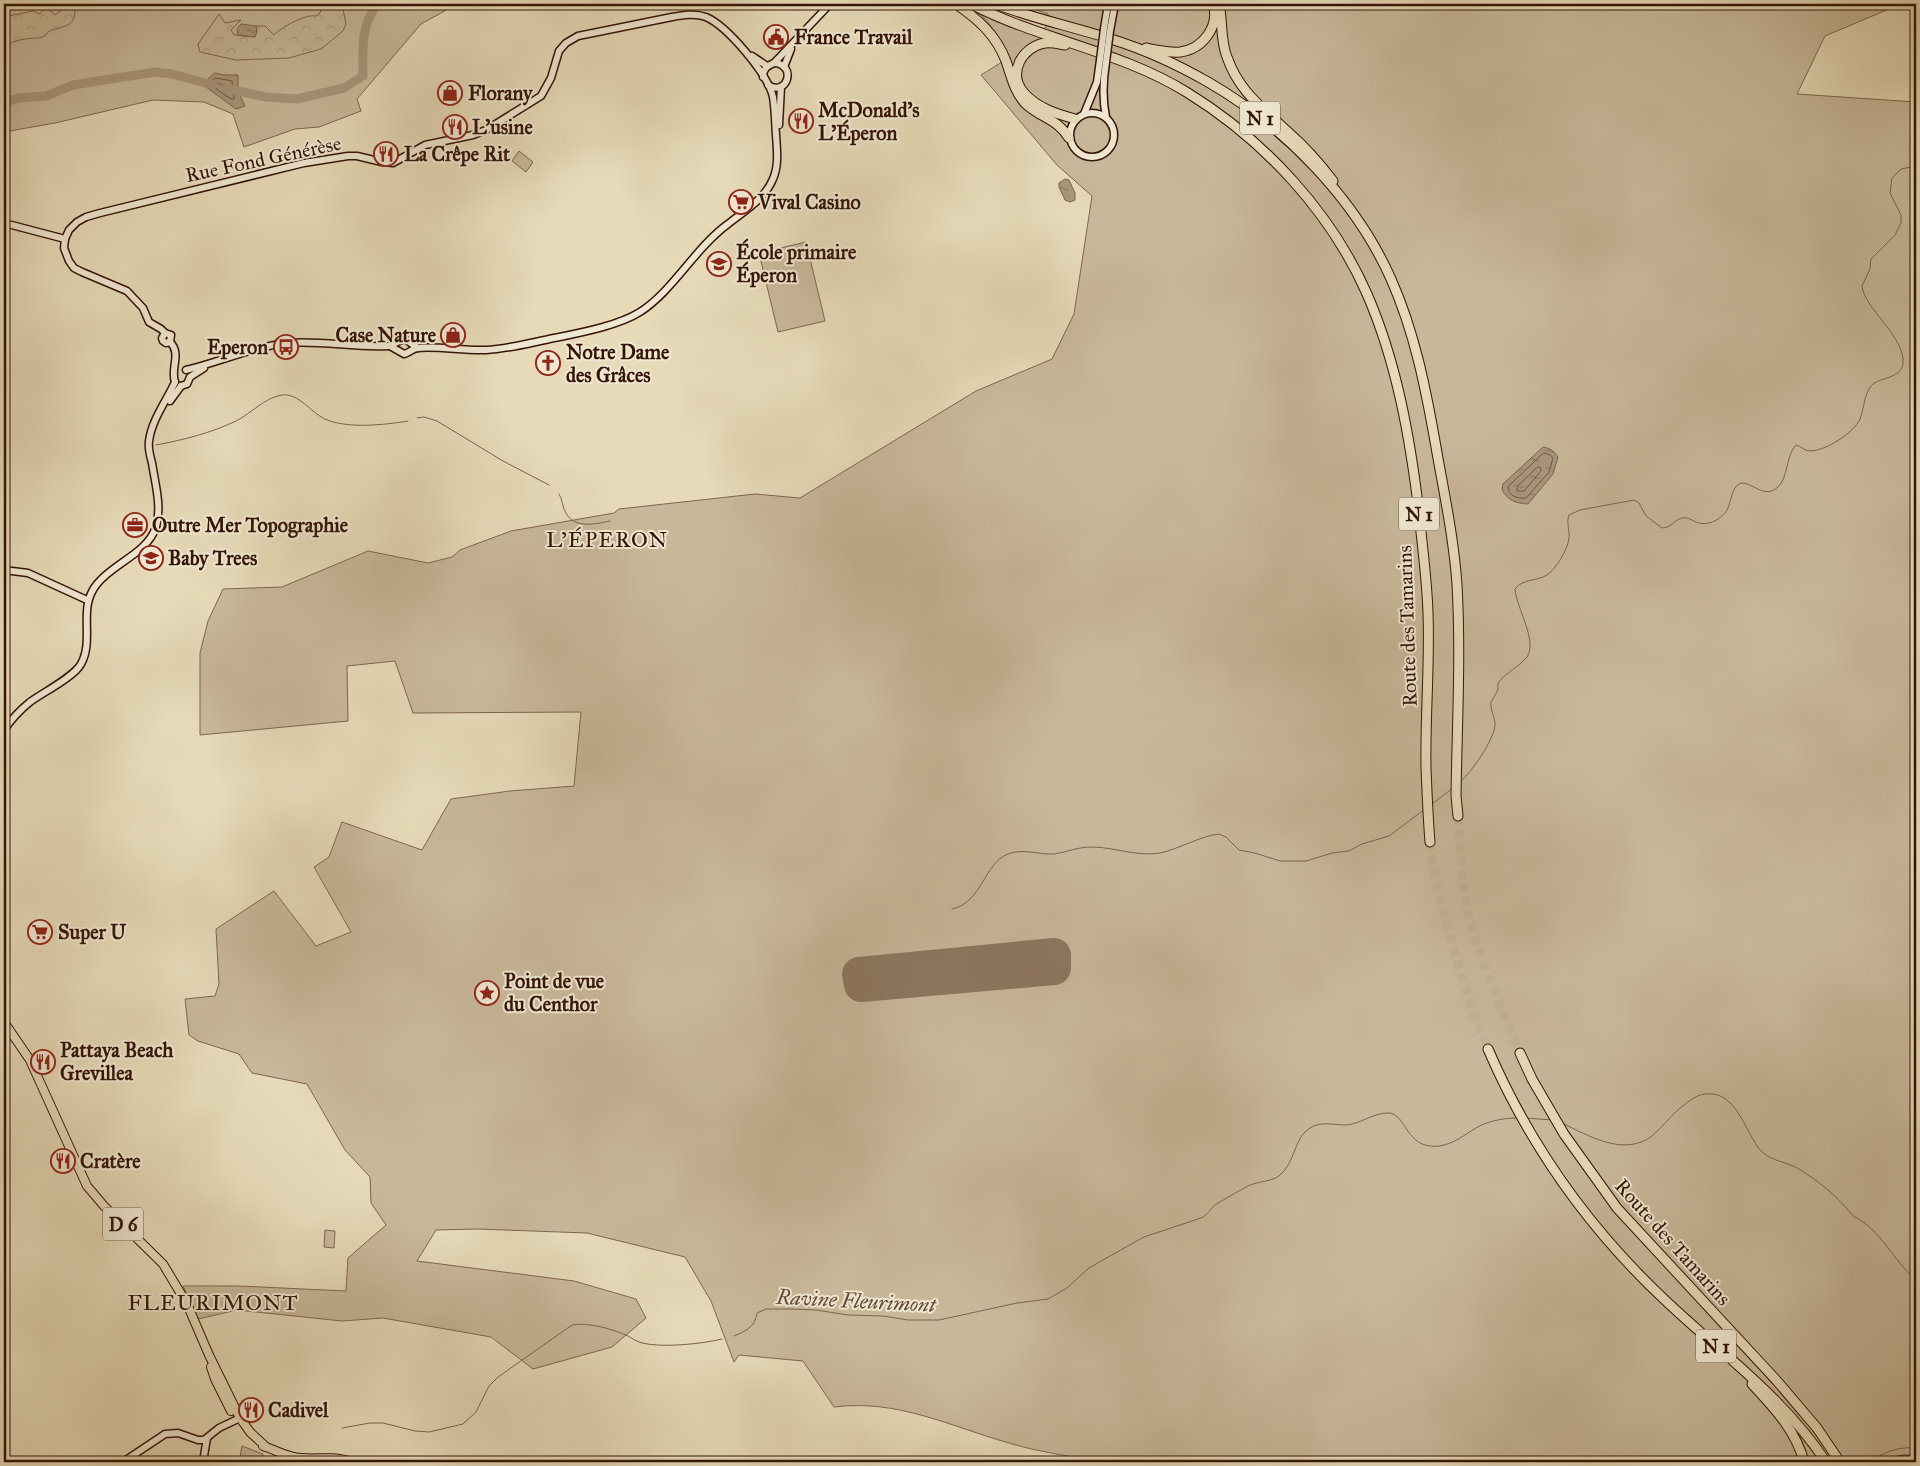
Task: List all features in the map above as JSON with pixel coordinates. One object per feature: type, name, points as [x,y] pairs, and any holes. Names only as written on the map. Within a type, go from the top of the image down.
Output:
[{"type":"highway","points":[[956,4],[979,20],[989,31],[1004,56],[1015,89],[1025,103],[1061,126],[1069,138]]},
{"type":"highway","name":"Route des Tamarins","points":[[971,4],[1018,24],[1133,64],[1187,92],[1221,114],[1264,151],[1292,181],[1329,227],[1360,280],[1374,312],[1396,382],[1410,445],[1426,569],[1428,616],[1426,767],[1430,842]]},
{"type":"highway","name":"N 1","points":[[996,4],[1116,40],[1194,74],[1225,93],[1256,114],[1287,141],[1317,171],[1370,238],[1390,277],[1412,335],[1423,375],[1448,515],[1458,612],[1456,796],[1458,816]]},
{"type":"highway","points":[[1116,40],[1154,50],[1180,52],[1191,49],[1207,38],[1212,29],[1214,19],[1212,4]]},
{"type":"highway","points":[[1219,4],[1224,47],[1232,71],[1239,84],[1254,101],[1300,142],[1319,164],[1350,204],[1368,231],[1370,238]]},
{"type":"highway","points":[[1075,120],[1041,106],[1024,93],[1018,80],[1017,72],[1018,64],[1028,51],[1045,44],[1063,45],[1111,59],[1187,92]]},
{"type":"highway","name":"Route des Tamarins","points":[[1488,1048],[1528,1129],[1546,1159],[1601,1234],[1633,1269],[1779,1403],[1809,1438],[1826,1462]]},
{"type":"highway","name":"Route des Tamarins","points":[[1520,1053],[1532,1079],[1573,1149],[1617,1208],[1713,1314],[1778,1381],[1817,1428],[1840,1462]]},
{"type":"highway","points":[[1717,1347],[1785,1421],[1795,1436],[1804,1462]]},
{"type":"highway","points":[[1817,1428],[1831,1440],[1846,1462]]},
{"type":"highway","points":[[1894,1462],[1916,1461]]},
{"type":"main road","points":[[777,143],[773,97],[763,77],[764,71],[830,4]]},
{"type":"main road","points":[[1106,117],[1095,113],[1084,114],[1075,120],[1070,128],[1069,138],[1072,146],[1078,153],[1094,158],[1103,155],[1110,149],[1114,141],[1112,124],[1106,117],[1103,102],[1103,61],[1108,4]]},
{"type":"main road","points":[[1107,30],[1115,4]]},
{"type":"main road","name":"Rue Fond Générèse","points":[[65,239],[69,230],[77,222],[100,213],[312,162],[357,156],[382,162],[393,162],[425,145],[466,137],[486,130],[541,96],[551,78],[559,51],[566,43],[578,36],[686,14],[699,15],[714,22],[747,52],[771,65]]},
{"type":"main road","points":[[784,67],[795,41]]},
{"type":"main road","name":"Rue Fond Générèse","points":[[747,52],[763,77]]},
{"type":"main road","points":[[1084,114],[1103,61]]},
{"type":"main road","points":[[768,85],[775,88],[781,87],[788,78],[788,72],[784,67],[771,65]]},
{"type":"main road","points":[[178,384],[187,384],[190,377],[210,365],[234,355],[288,343],[397,346],[405,339],[411,347],[418,348],[486,350],[579,333],[632,317],[654,302],[704,246],[726,225],[751,207],[774,178],[777,166],[781,87]]},
{"type":"main road","points":[[4,222],[65,239],[65,254],[74,268],[127,291],[143,308],[149,322],[165,333],[162,338],[163,341],[166,343],[170,342],[174,346],[176,357],[173,378],[178,384]]},
{"type":"main road","points":[[397,346],[404,354],[411,347]]},
{"type":"main road","points":[[176,357],[190,377]]},
{"type":"main road","points":[[175,372],[210,365]]},
{"type":"main road","points":[[4,730],[23,707],[75,671],[81,664],[85,646],[88,600],[96,584],[139,549],[155,529],[158,504],[149,449],[150,437],[178,384]]},
{"type":"main road","points":[[4,570],[28,573],[88,600]]},
{"type":"main road","name":"D 6","points":[[4,1022],[30,1060],[87,1186],[104,1206],[163,1264],[187,1304],[209,1356],[215,1379],[249,1439],[284,1456],[338,1458],[352,1462]]},
{"type":"main road","points":[[123,1462],[152,1441],[169,1432],[198,1440],[207,1438],[219,1428],[238,1419]]},
{"type":"main road","points":[[203,1462],[207,1438]]},
{"type":"green space","points":[[4,4],[457,4],[421,24],[357,99],[361,111],[319,127],[295,129],[244,147],[233,114],[204,102],[153,100],[55,123],[4,132]]},
{"type":"green space","points":[[323,4],[339,5],[343,9],[346,24],[343,31],[321,49],[289,58],[236,60],[200,52],[198,44],[219,14],[225,23],[241,20],[231,30],[234,35],[255,37],[256,26],[265,26],[274,35],[282,28],[294,22],[306,17],[316,16],[320,13]]},
{"type":"green space","points":[[1019,4],[1463,4],[1472,6],[1516,4],[1534,8],[1548,5],[1589,4],[1901,4],[1825,36],[1797,94],[1916,102],[1916,1462],[1100,1462],[1020,1446],[902,1410],[880,1407],[834,1407],[803,1361],[739,1355],[734,1362],[711,1301],[685,1257],[587,1233],[478,1229],[436,1230],[417,1261],[574,1281],[636,1299],[646,1318],[612,1347],[533,1369],[491,1337],[383,1318],[342,1321],[237,1310],[198,1319],[183,1286],[239,1286],[346,1291],[348,1258],[386,1225],[371,1203],[370,1177],[345,1150],[307,1084],[252,1073],[239,1054],[198,1041],[189,1035],[185,999],[215,996],[219,984],[216,929],[274,891],[316,946],[351,932],[314,867],[329,857],[342,822],[422,850],[451,799],[510,791],[574,786],[581,712],[413,713],[395,661],[347,666],[348,721],[200,735],[200,653],[208,621],[223,589],[282,587],[368,551],[428,563],[452,557],[460,550],[511,531],[614,513],[619,509],[755,494],[800,498],[976,391],[1052,359],[1074,314],[1092,196],[1057,165],[981,75],[1007,59],[994,31],[974,8],[1009,27],[1037,35],[1046,27],[1048,14]]},
{"type":"green space","points":[[46,7],[55,15],[65,8],[75,8],[75,14],[68,25],[49,31],[44,36],[22,39],[4,45],[4,17],[33,11],[40,14]]},
{"type":"green space","points":[[519,151],[533,162],[526,172],[512,161]]},
{"type":"green space","points":[[806,242],[825,321],[778,332],[759,253]]},
{"type":"green space","points":[[325,1230],[335,1231],[334,1248],[324,1247]]},
{"type":"green space","points":[[242,1446],[263,1454],[262,1462],[239,1462]]},
{"type":"water","points":[[241,24],[256,26],[257,32],[255,37],[238,35],[237,29]]},
{"type":"water","points":[[215,73],[238,75],[238,91],[245,106],[236,109],[206,87],[203,83]]},
{"type":"water","points":[[1065,179],[1069,180],[1075,193],[1075,200],[1070,202],[1065,200],[1059,187],[1059,183]]},
{"type":"water","points":[[1543,447],[1552,450],[1558,457],[1553,474],[1528,504],[1513,501],[1502,490],[1503,484]]},
{"type":"waterway","points":[[228,89],[266,97],[297,99],[344,88],[363,76],[365,29],[372,12],[378,4]]},
{"type":"waterway","points":[[4,103],[18,98],[46,96],[73,85],[155,72],[172,74],[213,85]]},
{"type":"waterway","points":[[1460,782],[1481,756],[1491,739],[1495,725],[1491,702],[1498,690],[1498,683],[1524,661],[1530,650],[1528,633],[1515,589],[1522,583],[1547,575],[1558,564],[1568,543],[1569,515],[1580,510],[1634,500],[1639,503],[1646,516],[1662,528],[1668,527],[1682,518],[1688,518],[1701,523],[1715,521],[1726,512],[1733,492],[1739,484],[1747,484],[1767,492],[1778,487],[1784,478],[1790,455],[1796,445],[1808,451],[1816,450],[1831,445],[1852,430],[1860,419],[1871,386],[1900,371],[1903,366],[1901,350],[1890,330],[1869,303],[1862,286],[1870,269],[1871,259],[1895,235],[1901,223],[1901,215],[1890,193],[1892,178],[1901,169],[1916,166]]},
{"type":"waterway","points":[[156,445],[197,436],[217,429],[242,418],[269,399],[282,395],[294,397],[320,416],[334,422],[366,425],[408,421]]},
{"type":"waterway","points":[[417,418],[424,417],[437,421],[503,461],[549,485]]},
{"type":"waterway","points":[[559,494],[565,511],[574,521],[586,524],[610,521]]},
{"type":"waterway","points":[[1432,804],[1453,788]]},
{"type":"waterway","points":[[952,909],[970,899],[993,866],[1000,859],[1014,852],[1054,854],[1091,847],[1151,854],[1167,851],[1204,837],[1219,834],[1226,837],[1239,850],[1280,861],[1306,861],[1332,853],[1349,851],[1362,844],[1389,836],[1425,809]]},
{"type":"waterway","name":"Ravine Fleurimont","points":[[1562,1123],[1607,1142],[1618,1145],[1630,1145],[1652,1136],[1675,1112],[1694,1098],[1705,1094],[1716,1095],[1725,1099],[1733,1106],[1761,1151],[1769,1157],[1799,1169],[1828,1190],[1853,1216],[1863,1222],[1879,1237],[1900,1264],[1916,1280]]},
{"type":"waterway","name":"Ravine Fleurimont","points":[[734,1336],[749,1328],[754,1322],[757,1313],[766,1309],[816,1310],[848,1315],[883,1316],[908,1320],[939,1320],[1017,1303],[1048,1299],[1067,1288],[1089,1268],[1144,1237],[1201,1218],[1215,1205],[1248,1186],[1277,1177],[1285,1170],[1301,1137],[1305,1132],[1317,1125],[1347,1125],[1379,1114],[1388,1113],[1399,1119],[1419,1143],[1428,1146],[1439,1146],[1454,1141],[1486,1123],[1501,1119],[1517,1118]]},
{"type":"waterway","name":"Ravine Fleurimont","points":[[1526,1118],[1552,1120]]},
{"type":"waterway","name":"Ravine Fleurimont","points":[[342,1428],[370,1423],[383,1423],[415,1431],[429,1432],[463,1424],[476,1412],[489,1386],[498,1377],[572,1325],[586,1324],[600,1327],[622,1333],[642,1343],[660,1345],[682,1345],[722,1339]]},
{"type":"waterway","points":[[1868,1462],[1897,1449],[1916,1448]]},
{"type":"runway","points":[[1054,955],[1054,968],[861,985],[859,974],[1054,955]]},
{"type":"tunnel","points":[[1458,816],[1462,877],[1469,917],[1489,976],[1520,1053]]},
{"type":"tunnel","points":[[1430,842],[1436,880],[1454,951],[1469,1000],[1488,1049]]},
{"type":"place","name":"France Travail","points":[[776,37]]},
{"type":"place","name":"Florany","points":[[450,93]]},
{"type":"place","name":"McDonald's L'Éperon","points":[[801,121]]},
{"type":"place","name":"L’usine","points":[[455,127]]},
{"type":"place","name":"La Crêpe Rit","points":[[386,154]]},
{"type":"place","name":"Vival Casino","points":[[741,202]]},
{"type":"place","name":"École primaire Éperon","points":[[719,264]]},
{"type":"place","name":"Case Nature","points":[[453,335]]},
{"type":"place","name":"Eperon","points":[[286,347]]},
{"type":"place","name":"Notre Dame des Grâces","points":[[548,363]]},
{"type":"place","name":"Outre Mer Topographie","points":[[135,525]]},
{"type":"place","name":"Baby Trees","points":[[151,558]]},
{"type":"place","name":"Super U","points":[[40,932]]},
{"type":"place","name":"Point de vue du Centhor","points":[[487,993]]},
{"type":"place","name":"Pattaya Beach Grevillea","points":[[43,1062]]},
{"type":"place","name":"Cratère","points":[[63,1161]]},
{"type":"place","name":"Cadivel","points":[[251,1410]]},
{"type":"district","name":"L'ÉPERON","points":[[607,539]]},
{"type":"district","name":"FLEURIMONT","points":[[213,1302]]}]
